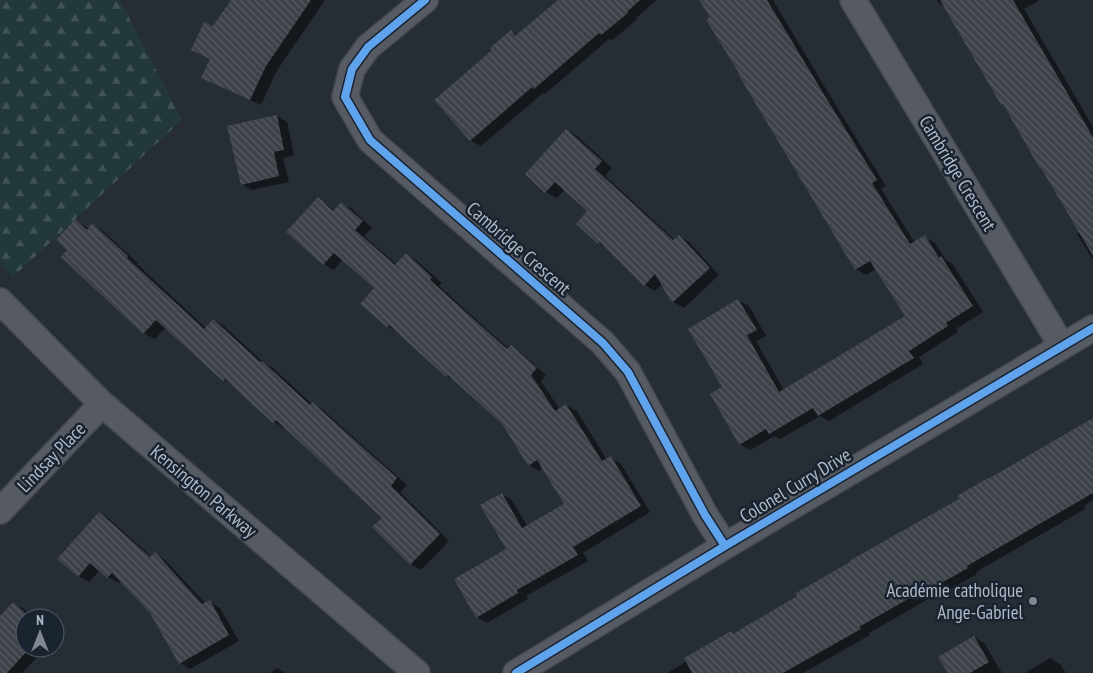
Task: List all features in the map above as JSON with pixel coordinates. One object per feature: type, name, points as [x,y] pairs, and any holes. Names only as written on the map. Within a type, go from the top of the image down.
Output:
[{"type":"street","name":"Cambridge Crescent","points":[[425,0],[368,46],[352,69],[345,97],[370,140],[603,343],[628,372],[705,515],[724,546]]},
{"type":"street","name":"Cambridge Crescent","points":[[854,0],[1062,346]]},
{"type":"street","name":"Kensington Parkway","points":[[0,301],[102,404],[417,673]]},
{"type":"street","name":"Colonel Curry Drive","points":[[516,673],[724,546],[1093,328]]},
{"type":"street","name":"Lindsay Place","points":[[0,511],[102,404]]},
{"type":"green space","points":[[0,0],[120,0],[182,120],[13,277],[0,262]]},
{"type":"building","points":[[231,0],[311,0],[266,66],[250,100],[201,78],[210,59],[191,50],[204,22],[213,26]]},
{"type":"building","points":[[558,0],[640,0],[628,13],[601,35],[599,33],[534,89],[532,87],[470,141],[434,100],[492,50],[490,48],[511,30],[515,36]]},
{"type":"building","points":[[699,0],[767,0],[877,180],[872,183],[910,244],[925,235],[973,306],[946,323],[948,326],[909,351],[914,358],[818,416],[813,408],[769,434],[766,429],[739,445],[710,394],[722,387],[688,329],[738,299],[757,330],[747,335],[779,392],[905,316],[870,261],[855,270],[706,20],[710,17]]},
{"type":"building","points":[[940,0],[1013,0],[1093,137],[1093,256],[1003,104],[1001,105]]},
{"type":"building","points":[[277,115],[284,150],[274,152],[279,176],[241,185],[227,126]]},
{"type":"building","points":[[566,129],[602,161],[595,169],[673,240],[679,235],[710,268],[672,303],[655,274],[644,286],[600,242],[598,244],[576,224],[587,211],[555,182],[545,193],[525,174]]},
{"type":"building","points":[[318,197],[333,211],[341,202],[363,221],[355,230],[395,265],[406,253],[432,277],[430,280],[507,349],[511,345],[537,368],[531,375],[555,411],[566,404],[602,461],[611,456],[641,506],[573,547],[578,555],[517,590],[518,593],[476,618],[454,579],[506,549],[480,505],[502,493],[522,528],[564,504],[537,460],[528,466],[503,425],[448,375],[446,377],[389,325],[387,327],[360,304],[374,288],[334,253],[323,265],[286,232]]},
{"type":"building","points":[[75,219],[87,230],[92,223],[204,329],[213,319],[310,405],[312,402],[397,478],[391,486],[440,534],[410,565],[372,527],[382,518],[276,420],[273,423],[225,379],[223,381],[156,320],[143,334],[61,257],[67,250],[56,240]]},
{"type":"building","points":[[1093,418],[1093,493],[967,566],[968,568],[936,586],[934,584],[859,627],[861,629],[783,673],[692,673],[684,658],[731,631],[733,634],[797,596],[796,593],[849,561],[959,499],[957,496]]},
{"type":"building","points":[[99,512],[150,557],[155,552],[202,604],[210,600],[229,635],[179,664],[150,613],[112,573],[107,578],[90,563],[78,577],[57,559]]},
{"type":"building","points":[[13,602],[20,608],[15,608],[15,658],[21,658],[7,673],[0,673],[0,616]]},
{"type":"building","points":[[974,636],[989,662],[970,673],[948,673],[938,657]]},
{"type":"cycle path","points":[[425,0],[368,47],[352,69],[345,97],[370,140],[603,343],[628,372],[705,515],[725,546]]},
{"type":"cycle path","points":[[516,673],[725,546],[1093,328]]},
{"type":"place","name":"Académie catholique Ange-Gabriel","points":[[1033,601]]}]
